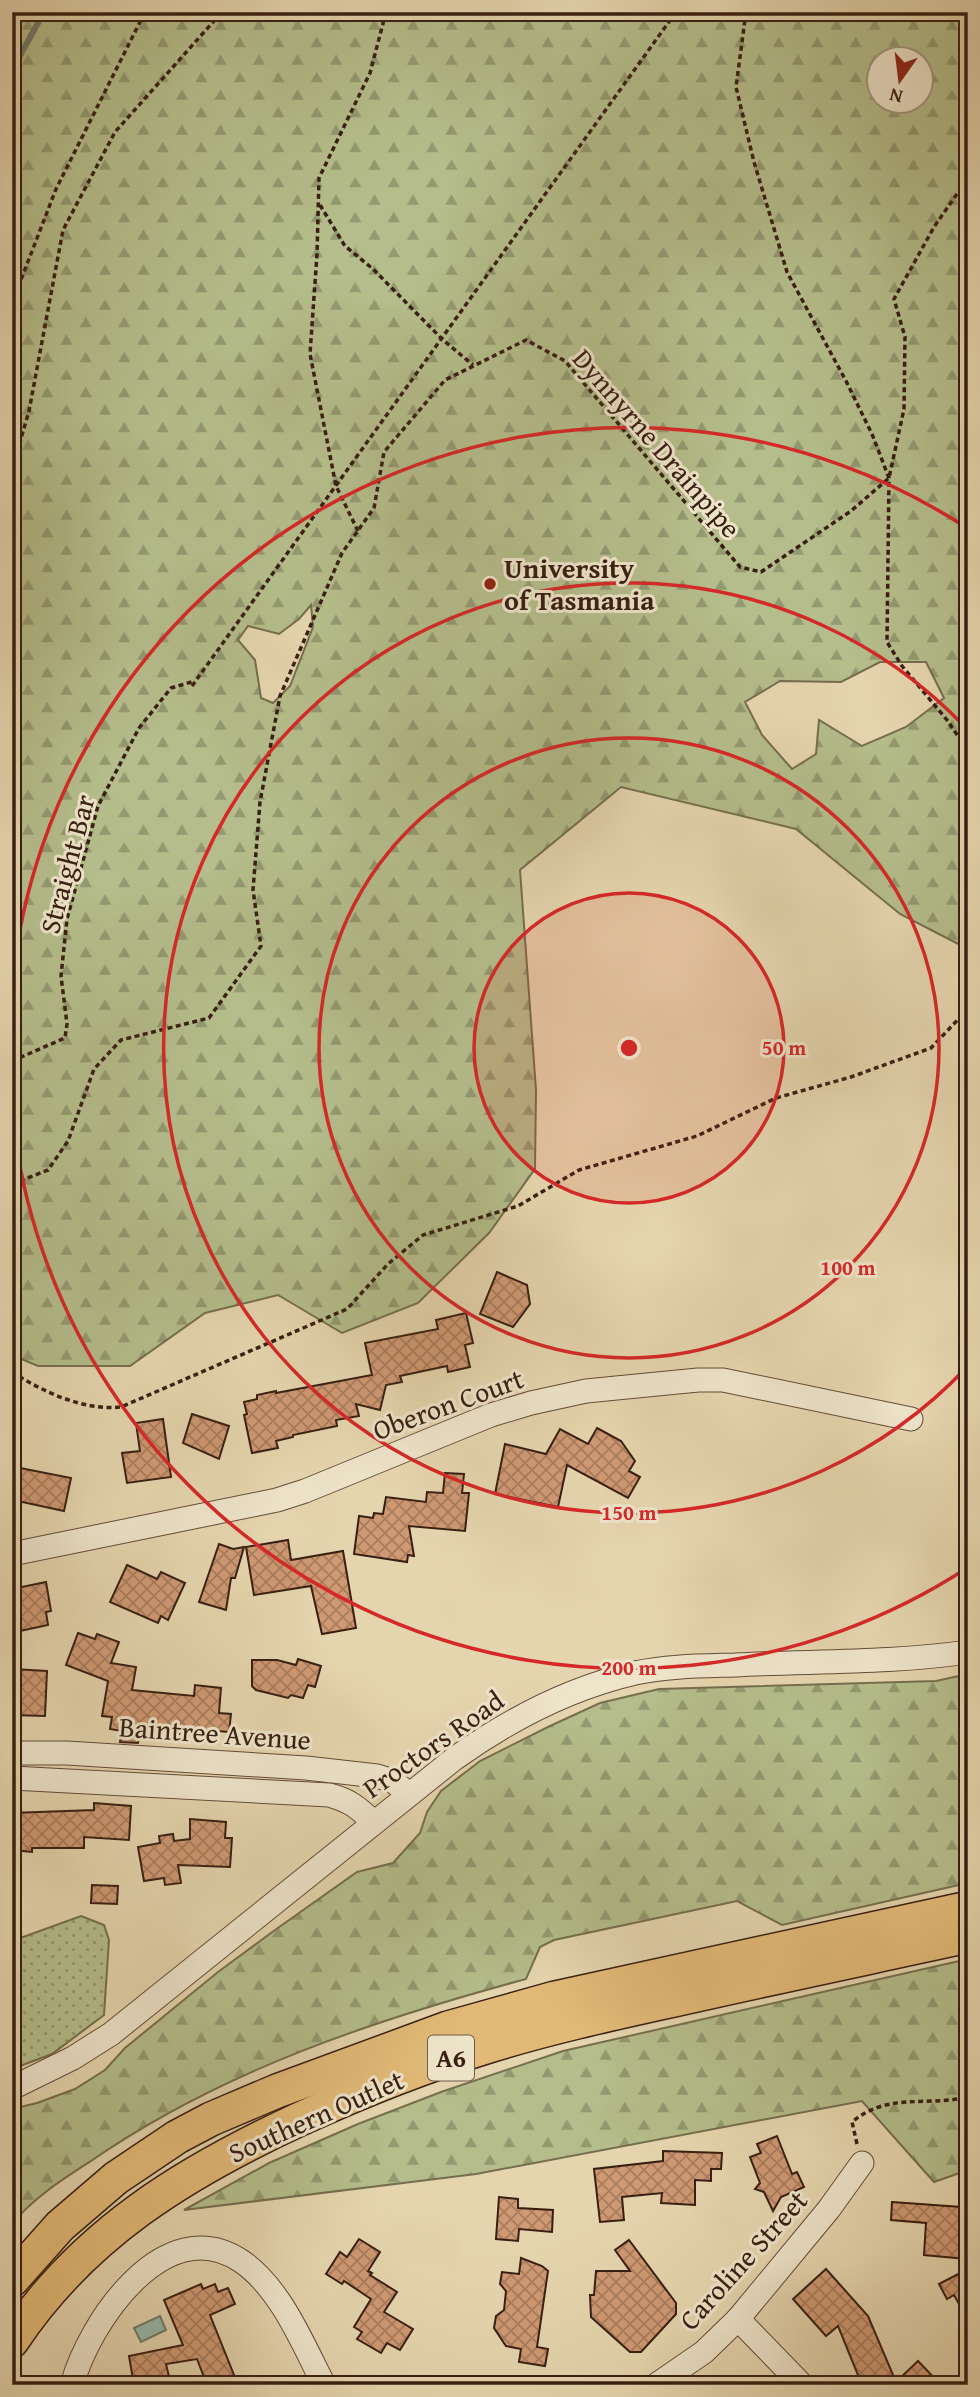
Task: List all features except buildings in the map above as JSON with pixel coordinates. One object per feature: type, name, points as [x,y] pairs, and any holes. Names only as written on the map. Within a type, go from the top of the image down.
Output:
[{"type":"highway","name":"Southern Outlet","points":[[12,2280],[61,2226],[116,2178],[177,2137],[211,2119],[277,2091],[436,2032],[543,2001],[968,1908]]},
{"type":"highway","name":"Southern Outlet","points":[[12,2341],[68,2272],[105,2237],[154,2198],[249,2143],[349,2098],[452,2058],[547,2029],[968,1936]]},
{"type":"street","name":"Oberon Court","points":[[12,1554],[277,1500],[491,1415],[586,1391],[723,1380],[911,1419]]},
{"type":"street","name":"Proctors Road","points":[[12,2088],[73,2058],[111,2034],[373,1822],[478,1742],[505,1726],[582,1690],[636,1673],[668,1668],[899,1659],[968,1652]]},
{"type":"street","name":"Baintree Avenue","points":[[12,1753],[67,1753],[306,1768],[377,1776],[393,1781],[409,1794]]},
{"type":"street","name":"Baintree Avenue","points":[[12,1778],[329,1795],[345,1799],[357,1806],[373,1822]]},
{"type":"street","name":"Caroline Street","points":[[656,2385],[704,2352],[738,2319],[829,2209],[862,2163]]},
{"type":"street","points":[[72,2385],[94,2332],[121,2294],[150,2266],[168,2256],[188,2250],[206,2249],[226,2253],[242,2261],[274,2292],[324,2385]]},
{"type":"street","points":[[738,2319],[802,2385]]},
{"type":"path","points":[[12,303],[56,189],[145,12]]},
{"type":"path","points":[[12,469],[29,411],[63,230],[116,131],[222,12]]},
{"type":"path","points":[[358,531],[337,486],[310,354],[319,178],[370,73],[386,12]]},
{"type":"path","points":[[192,686],[676,12]]},
{"type":"path","points":[[746,12],[736,87],[754,162],[787,272],[857,402],[889,478]]},
{"type":"path","points":[[968,178],[934,227],[894,299],[905,337],[904,409],[889,478],[887,642],[902,666],[947,720],[968,751]]},
{"type":"path","points":[[318,203],[345,246],[373,269],[442,339],[474,366]]},
{"type":"path","name":"Dynnyrne Drainpipe","points":[[12,1184],[48,1170],[68,1141],[94,1069],[121,1040],[209,1017],[261,946],[253,890],[260,802],[280,696],[342,553],[374,508],[384,452],[445,380],[526,340],[565,361],[740,567],[761,572],[851,511],[889,478]]},
{"type":"path","name":"Straight Bar","points":[[12,1061],[65,1038],[67,1024],[61,976],[66,919],[98,806],[139,728],[171,688],[197,680]]},
{"type":"path","points":[[12,1372],[36,1387],[102,1409],[121,1408],[347,1309],[388,1264],[423,1235],[518,1206],[579,1170],[697,1136],[776,1098],[851,1077],[931,1048],[968,1009]]},
{"type":"path","points":[[862,2163],[852,2122],[862,2113],[881,2104],[968,2097]]},
{"type":"green space","name":"University of Tasmania","points":[[12,12],[968,12],[968,949],[900,914],[796,829],[621,787],[520,870],[536,1090],[535,1169],[489,1233],[418,1303],[342,1333],[278,1295],[205,1313],[130,1366],[38,1366],[12,1355]],"holes":[[[311,605],[313,627],[290,686],[273,703],[261,698],[255,660],[238,640],[248,626],[279,634],[299,619]],[[880,662],[926,662],[944,698],[906,727],[862,746],[819,720],[816,754],[792,769],[762,735],[745,702],[780,681],[841,682]]]},
{"type":"green space","points":[[968,1674],[968,1883],[782,1925],[737,1901],[554,1940],[540,1947],[526,1979],[356,2031],[300,2052],[192,2100],[59,2182],[39,2197],[12,2224],[12,2109],[75,2089],[105,2070],[125,2048],[218,1972],[275,1930],[357,1872],[393,1863],[420,1833],[427,1812],[441,1791],[480,1761],[600,1703],[659,1689],[936,1681]]},
{"type":"green space","points":[[81,1916],[104,1925],[109,1940],[104,2015],[52,2054],[12,2069],[12,1941]]},
{"type":"green space","points":[[968,1959],[968,2170],[934,2182],[862,2101],[476,2174],[184,2210],[269,2163],[358,2124],[441,2092],[563,2051]]},
{"type":"shaded area","points":[[160,2316],[166,2330],[141,2342],[134,2328]]},
{"type":"waterway","points":[[12,70],[44,12]]},
{"type":"place","name":"University of Tasmania","points":[[490,584]]}]
